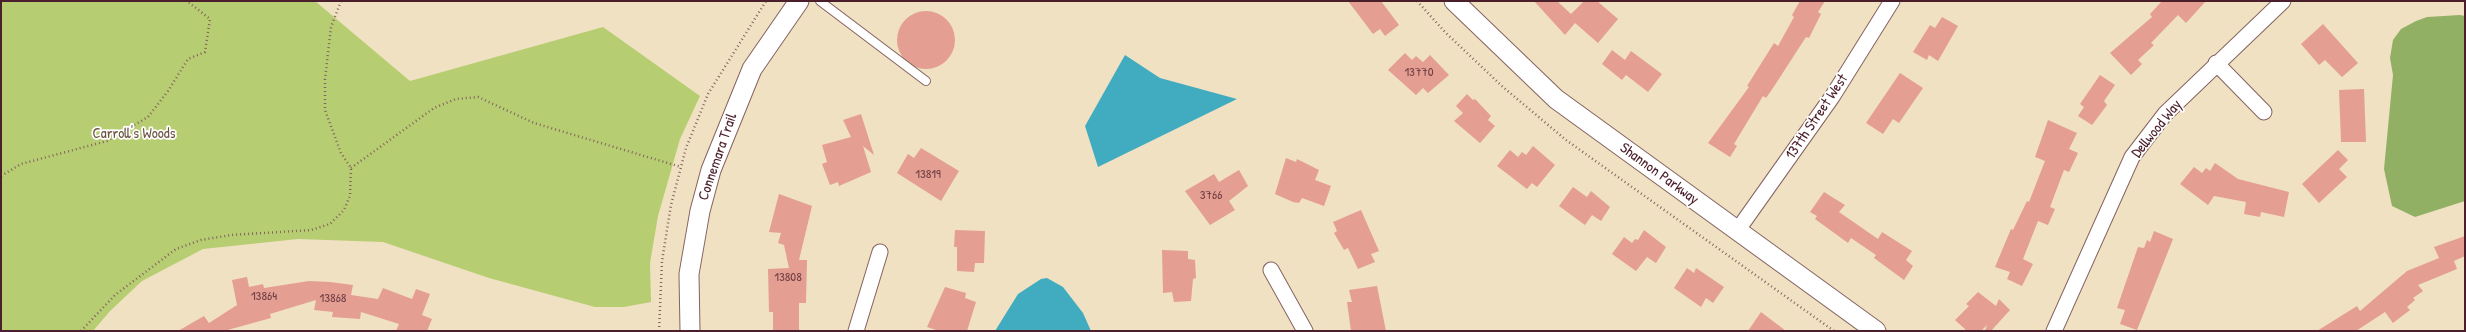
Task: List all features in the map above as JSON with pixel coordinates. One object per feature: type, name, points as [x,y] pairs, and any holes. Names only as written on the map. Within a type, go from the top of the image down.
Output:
[{"type":"street","name":"Connemara Trail","points":[[690,331],[689,274],[700,211],[711,170],[752,69],[799,1]]},
{"type":"street","name":"Shannon Parkway","points":[[1454,1],[1556,99],[1876,331]]},
{"type":"street","name":"137th Street West","points":[[1737,231],[1832,97],[1892,1]]},
{"type":"street","name":"Dellwood Way","points":[[2054,331],[2132,157],[2165,114],[2216,63],[2283,1]]},
{"type":"street","points":[[2216,63],[2264,112]]},
{"type":"street","points":[[856,331],[880,252]]},
{"type":"street","points":[[1270,270],[1305,331]]},
{"type":"lane","points":[[820,1],[926,81]]},
{"type":"path","points":[[1,176],[21,164],[107,140],[148,116],[168,91],[188,59],[205,52],[210,19],[187,1]]},
{"type":"path","points":[[81,331],[114,294],[176,249],[201,240],[231,235],[311,230],[330,224],[344,210],[350,196],[351,168],[341,153],[326,110],[325,78],[331,27],[341,1]]},
{"type":"path","points":[[659,331],[662,261],[671,206],[686,148],[708,94],[766,1]]},
{"type":"path","points":[[1417,1],[1445,32],[1503,87],[1566,140],[1834,331]]},
{"type":"path","points":[[351,168],[434,108],[456,99],[478,97],[534,123],[681,167]]},
{"type":"green space","name":"Carroll's Woods","points":[[1,1],[315,1],[410,81],[603,27],[700,96],[680,139],[658,216],[650,263],[651,302],[624,307],[595,307],[489,278],[383,242],[298,239],[203,249],[142,281],[110,311],[93,331],[1,331]]},
{"type":"green space","points":[[2465,16],[2465,201],[2415,217],[2392,206],[2384,169],[2393,75],[2390,58],[2393,40],[2401,29],[2416,21],[2427,17]]},
{"type":"water","points":[[1125,55],[1160,78],[1237,99],[1098,167],[1085,126]]},
{"type":"water","points":[[1047,278],[1063,287],[1083,313],[1091,331],[995,331],[1018,294],[1041,279]]},
{"type":"building","points":[[1348,1],[1381,1],[1399,25],[1385,36],[1380,29],[1373,34]]},
{"type":"building","points":[[1534,1],[1557,1],[1571,14],[1584,1],[1597,1],[1618,19],[1598,43],[1575,23],[1565,35]]},
{"type":"building","points":[[1800,1],[1825,1],[1818,12],[1821,14],[1809,38],[1806,37],[1766,98],[1763,96],[1734,144],[1737,146],[1730,157],[1708,143],[1749,87],[1747,86],[1774,43],[1778,46],[1794,17],[1792,15]]},
{"type":"building","points":[[2162,1],[2206,1],[2186,23],[2178,15],[2151,43],[2154,45],[2138,60],[2142,64],[2131,75],[2110,53],[2152,17],[2150,14]]},
{"type":"building","points":[[926,11],[937,13],[950,24],[953,29],[955,40],[953,51],[942,64],[937,67],[926,69],[915,67],[902,56],[899,51],[897,40],[899,29],[910,16],[915,13]]},
{"type":"building","points":[[1942,17],[1958,26],[1938,61],[1929,55],[1927,60],[1913,52],[1930,25],[1935,28]]},
{"type":"building","points":[[2323,24],[2358,63],[2342,77],[2325,60],[2319,65],[2301,44]]},
{"type":"building","points":[[1612,50],[1625,60],[1631,51],[1662,74],[1648,92],[1626,75],[1622,80],[1602,64]]},
{"type":"building","points":[[1405,53],[1412,60],[1416,56],[1423,62],[1430,55],[1449,75],[1428,93],[1423,88],[1416,95],[1388,70]]},
{"type":"building","points":[[1900,73],[1923,88],[1899,123],[1893,119],[1883,134],[1866,123]]},
{"type":"building","points":[[2100,75],[2115,85],[2104,101],[2107,105],[2092,125],[2078,116],[2084,107],[2080,104]]},
{"type":"building","points":[[2364,89],[2366,142],[2341,142],[2339,90]]},
{"type":"building","points":[[1467,94],[1473,100],[1475,99],[1491,116],[1488,120],[1495,126],[1480,143],[1454,121],[1463,113],[1456,106]]},
{"type":"building","points":[[861,114],[874,155],[863,146],[871,172],[839,186],[838,182],[830,185],[822,164],[827,162],[822,145],[851,137],[843,120]]},
{"type":"building","points":[[2048,120],[2077,133],[2069,149],[2078,153],[2069,172],[2064,170],[2050,207],[2055,209],[2048,225],[2038,221],[2023,259],[2033,264],[2022,286],[2007,279],[2010,272],[1995,267],[2011,229],[2013,230],[2027,201],[2029,202],[2045,161],[2035,157]]},
{"type":"building","points":[[1533,146],[1555,165],[1537,187],[1532,183],[1527,189],[1497,166],[1510,150],[1518,157],[1522,152],[1526,155]]},
{"type":"building","points":[[921,148],[959,171],[941,201],[897,173],[908,154],[914,158]]},
{"type":"building","points":[[2338,150],[2348,160],[2339,169],[2347,177],[2319,203],[2302,184]]},
{"type":"building","points":[[1286,158],[1296,162],[1297,159],[1319,170],[1315,180],[1331,186],[1324,206],[1302,198],[1299,203],[1293,202],[1275,194]]},
{"type":"building","points":[[2215,163],[2238,179],[2289,192],[2284,217],[2261,212],[2260,217],[2244,214],[2246,202],[2214,196],[2208,205],[2180,184],[2194,167],[2202,173],[2206,168],[2210,171]]},
{"type":"building","points":[[1239,170],[1248,186],[1229,201],[1235,210],[1210,225],[1185,191],[1214,174],[1219,182]]},
{"type":"building","points":[[1573,187],[1587,197],[1591,191],[1610,207],[1601,221],[1592,215],[1585,225],[1559,206]]},
{"type":"building","points":[[1824,192],[1845,205],[1839,212],[1878,239],[1882,232],[1912,251],[1906,260],[1913,266],[1904,280],[1874,258],[1876,255],[1851,238],[1848,243],[1815,219],[1817,216],[1810,212]]},
{"type":"building","points":[[779,194],[812,206],[799,260],[807,260],[806,303],[799,303],[799,331],[773,331],[773,312],[769,312],[768,269],[789,268],[784,245],[778,243],[781,233],[769,232]]},
{"type":"building","points":[[1361,210],[1379,251],[1371,254],[1375,262],[1358,269],[1348,248],[1344,250],[1334,233],[1337,231],[1333,222]]},
{"type":"building","points":[[955,230],[985,231],[984,263],[975,263],[974,272],[957,271],[957,247],[954,247]]},
{"type":"building","points":[[1644,230],[1666,247],[1656,263],[1647,257],[1636,271],[1612,254],[1624,237],[1632,243],[1635,239],[1638,240]]},
{"type":"building","points":[[2154,231],[2173,239],[2137,330],[2120,324],[2125,310],[2117,308],[2138,247],[2144,248],[2147,240],[2150,242]]},
{"type":"building","points":[[2465,236],[2465,256],[2454,261],[2457,269],[2418,285],[2423,291],[2413,298],[2415,300],[2407,307],[2410,310],[2393,323],[2385,312],[2356,331],[2317,331],[2357,306],[2360,311],[2407,271],[2439,258],[2434,247]]},
{"type":"building","points":[[1162,250],[1188,251],[1188,259],[1195,260],[1196,278],[1193,279],[1191,301],[1174,302],[1172,292],[1163,293]]},
{"type":"building","points":[[1687,268],[1694,273],[1696,268],[1724,287],[1713,303],[1706,298],[1701,307],[1674,288]]},
{"type":"building","points":[[247,277],[249,287],[263,284],[264,288],[309,281],[353,285],[351,295],[378,299],[383,288],[412,299],[416,289],[430,294],[422,315],[432,319],[427,331],[396,331],[399,324],[361,312],[360,319],[332,317],[333,312],[314,310],[316,300],[270,314],[271,318],[224,331],[178,331],[204,316],[209,323],[237,305],[232,280]]},
{"type":"building","points":[[1377,286],[1386,331],[1351,331],[1347,302],[1352,302],[1349,290]]},
{"type":"building","points":[[945,287],[966,293],[965,298],[976,302],[967,331],[939,331],[927,327]]},
{"type":"building","points":[[1978,292],[1996,306],[1999,299],[2010,310],[1991,331],[1985,331],[1987,325],[1981,331],[1967,331],[1955,320],[1969,306],[1966,304]]},
{"type":"building","points":[[1761,312],[1786,331],[1748,331]]}]
